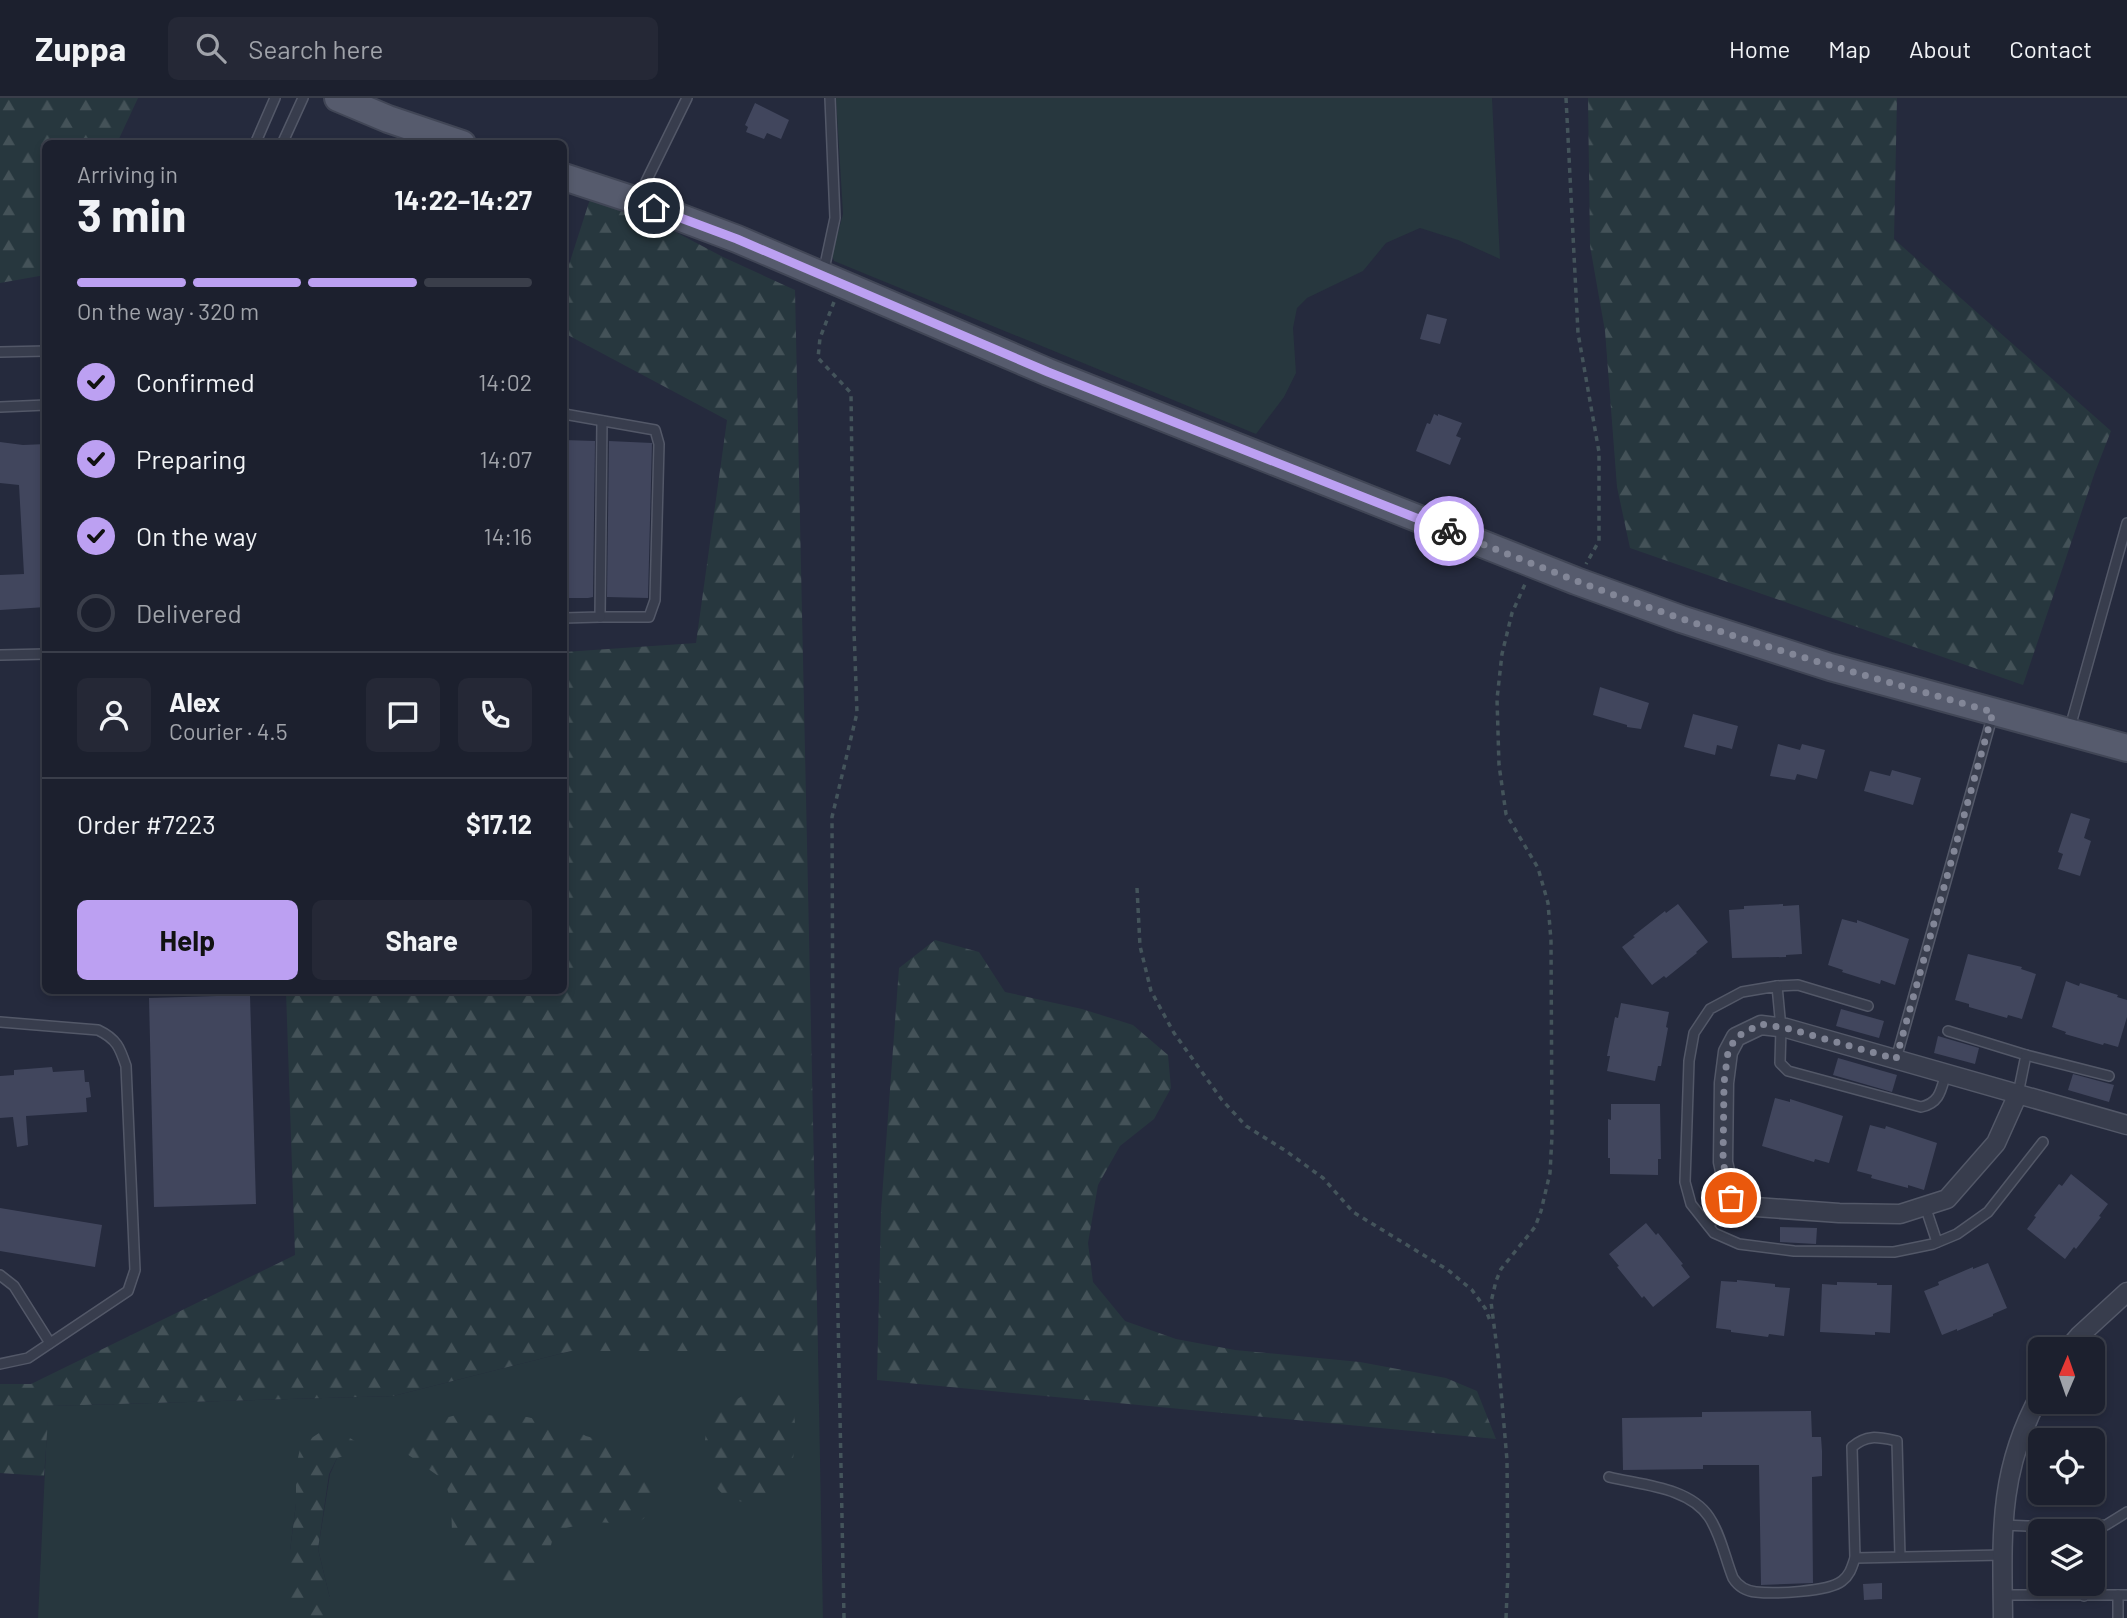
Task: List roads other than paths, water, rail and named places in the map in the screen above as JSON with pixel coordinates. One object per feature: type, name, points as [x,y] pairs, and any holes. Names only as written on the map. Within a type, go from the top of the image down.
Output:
[{"type":"main road","points":[[338,98],[388,119],[450,140]]},
{"type":"main road","points":[[567,178],[737,239],[1048,372],[1576,581],[1681,619],[1818,663],[2127,748]]},
{"type":"street","points":[[2018,1094],[1996,1143],[1947,1199],[1900,1213],[1839,1213],[1742,1206],[1731,1198],[1723,1162],[1724,1083],[1728,1052],[1736,1037],[1761,1024],[1896,1059],[2127,1125]]},
{"type":"street","points":[[2078,1337],[2127,1292]]},
{"type":"street","points":[[2003,1618],[2002,1525],[2006,1493],[2014,1452],[2031,1414]]},
{"type":"lane","points":[[257,140],[275,98]]},
{"type":"lane","points":[[284,140],[303,98]]},
{"type":"lane","points":[[636,201],[687,98]]},
{"type":"lane","points":[[830,98],[835,218],[832,280]]},
{"type":"lane","points":[[0,352],[42,351]]},
{"type":"lane","points":[[0,407],[42,405]]},
{"type":"lane","points":[[567,415],[655,430],[659,444],[655,600],[649,617],[567,618]]},
{"type":"lane","points":[[600,617],[602,421]]},
{"type":"lane","points":[[2069,732],[2127,523]]},
{"type":"lane","points":[[0,655],[42,654]]},
{"type":"lane","points":[[1896,1059],[1993,712]]},
{"type":"lane","points":[[1868,1006],[1798,985],[1742,992],[1710,1009],[1694,1033],[1689,1060],[1685,1182],[1692,1205],[1714,1233],[1739,1244],[1794,1251],[1894,1252],[1937,1242],[1957,1234],[1988,1212],[2043,1142]]},
{"type":"lane","points":[[1777,986],[1781,1028],[1780,1063],[1788,1071],[1921,1107],[1931,1105],[1940,1097],[1946,1073]]},
{"type":"lane","points":[[0,1022],[98,1030],[113,1037],[126,1066],[135,1235],[135,1270],[128,1291],[28,1358],[0,1364]]},
{"type":"lane","points":[[1948,1031],[2026,1055],[2109,1076]]},
{"type":"lane","points":[[2018,1094],[2026,1055]]},
{"type":"lane","points":[[1708,1225],[1736,1201]]},
{"type":"lane","points":[[1924,1206],[1937,1242]]},
{"type":"lane","points":[[0,1275],[14,1286],[50,1343]]},
{"type":"lane","points":[[1609,1477],[1680,1495],[1693,1501],[1709,1516],[1733,1578],[1746,1589],[1776,1592],[1827,1588],[1841,1582],[1849,1574],[1855,1558],[1852,1447],[1861,1439],[1897,1441],[1900,1557]]},
{"type":"lane","points":[[2105,1525],[2127,1512]]},
{"type":"lane","points":[[2002,1525],[2028,1527]]},
{"type":"lane","points":[[1855,1558],[2003,1555]]},
{"type":"lane","points":[[2003,1595],[2028,1595]]},
{"type":"lane","points":[[2105,1595],[2123,1595],[2118,1618]]}]
